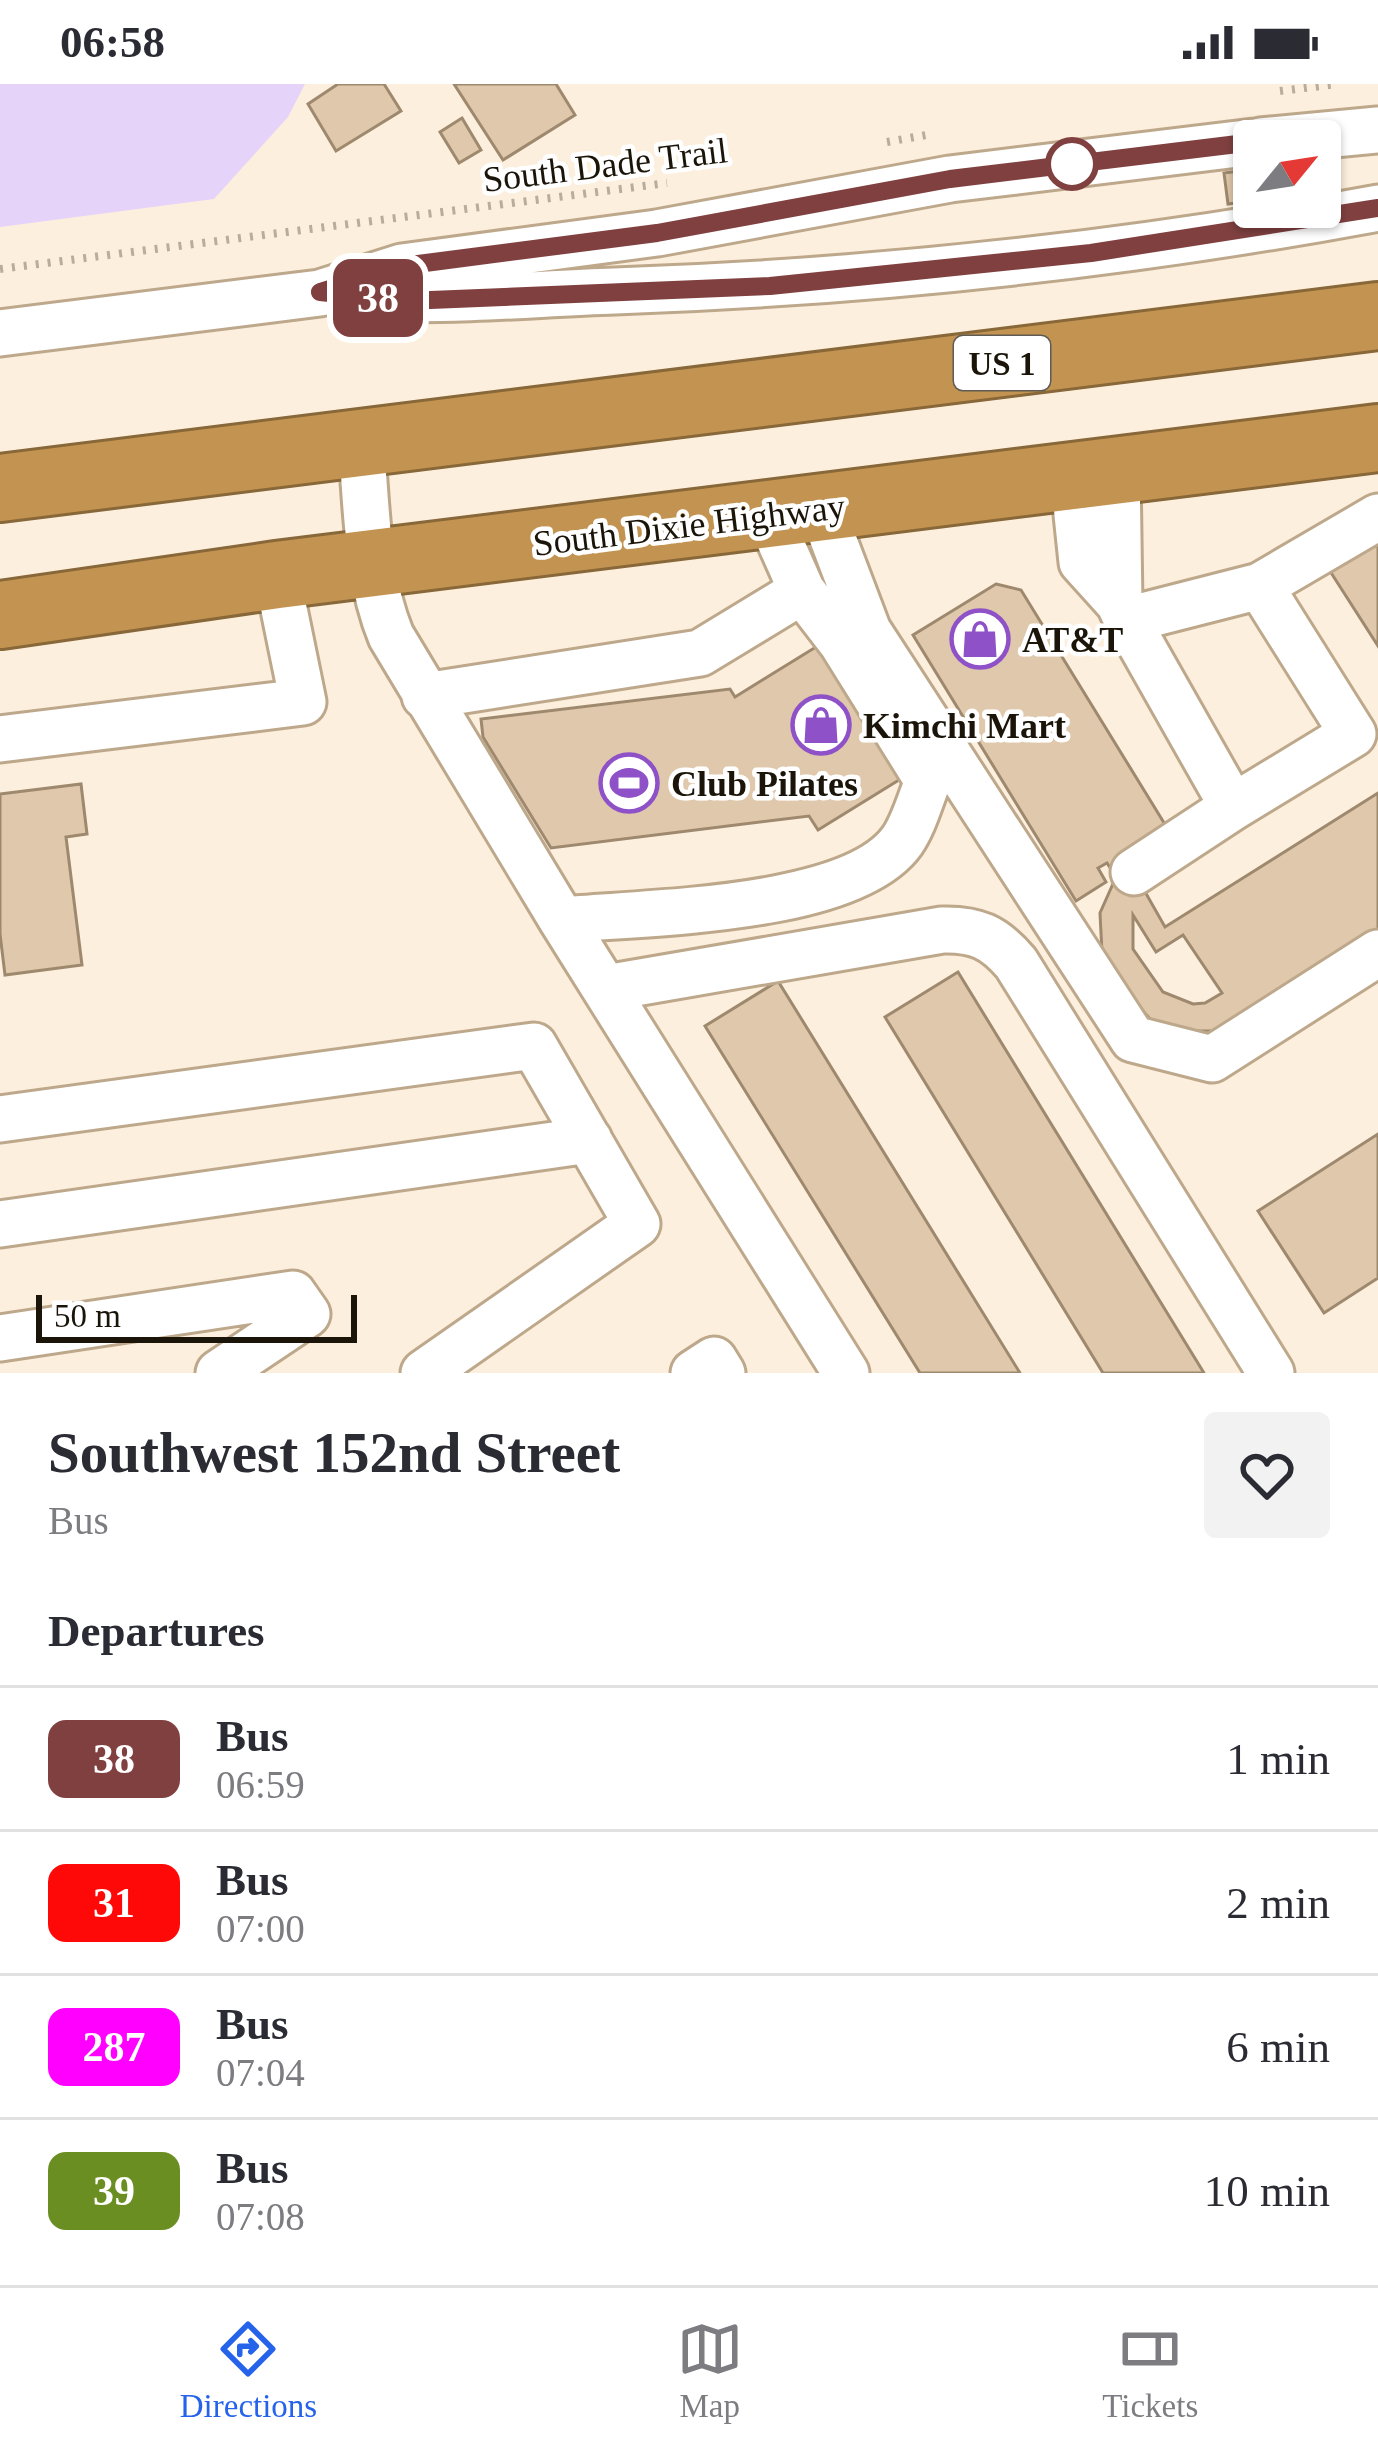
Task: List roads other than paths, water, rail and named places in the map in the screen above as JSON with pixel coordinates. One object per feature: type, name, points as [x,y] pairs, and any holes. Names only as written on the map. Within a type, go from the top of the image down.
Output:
[{"type":"highway","name":"US 1","points":[[0,488],[1378,316]]},
{"type":"highway","name":"South Dixie Highway","points":[[0,615],[277,575],[1378,438]]},
{"type":"street","points":[[1341,133],[1378,130]]},
{"type":"street","points":[[0,333],[320,292],[402,266],[657,233],[950,179],[1233,144]]},
{"type":"street","points":[[320,292],[406,301],[770,286],[1091,253],[1378,208]]},
{"type":"street","points":[[362,443],[371,564],[380,610],[424,696],[846,1373]]},
{"type":"street","points":[[1095,474],[1082,562],[1123,612],[1232,807]]},
{"type":"street","points":[[562,920],[770,901],[836,884],[881,860],[900,843],[928,781],[842,643],[802,591],[795,510]]},
{"type":"street","points":[[795,510],[868,632],[1133,1039],[1212,1058],[1378,953]]},
{"type":"street","points":[[1123,612],[1260,586],[1378,517]]},
{"type":"street","points":[[0,739],[303,702],[277,575]]},
{"type":"street","points":[[1133,872],[1365,726],[1260,586]]},
{"type":"street","points":[[424,696],[700,653],[802,591]]},
{"type":"street","points":[[606,988],[942,930],[984,934],[1016,963],[1271,1373]]},
{"type":"street","points":[[0,1119],[534,1046],[637,1224],[424,1373]]},
{"type":"street","points":[[0,1224],[589,1140]]},
{"type":"street","points":[[0,1337],[293,1294],[307,1314],[219,1373]]},
{"type":"street","points":[[694,1373],[714,1360],[722,1373]]},
{"type":"place","name":"AT&T","points":[[980,639]]},
{"type":"place","name":"Kimchi Mart","points":[[821,725]]},
{"type":"place","name":"Club Pilates","points":[[629,783]]}]
